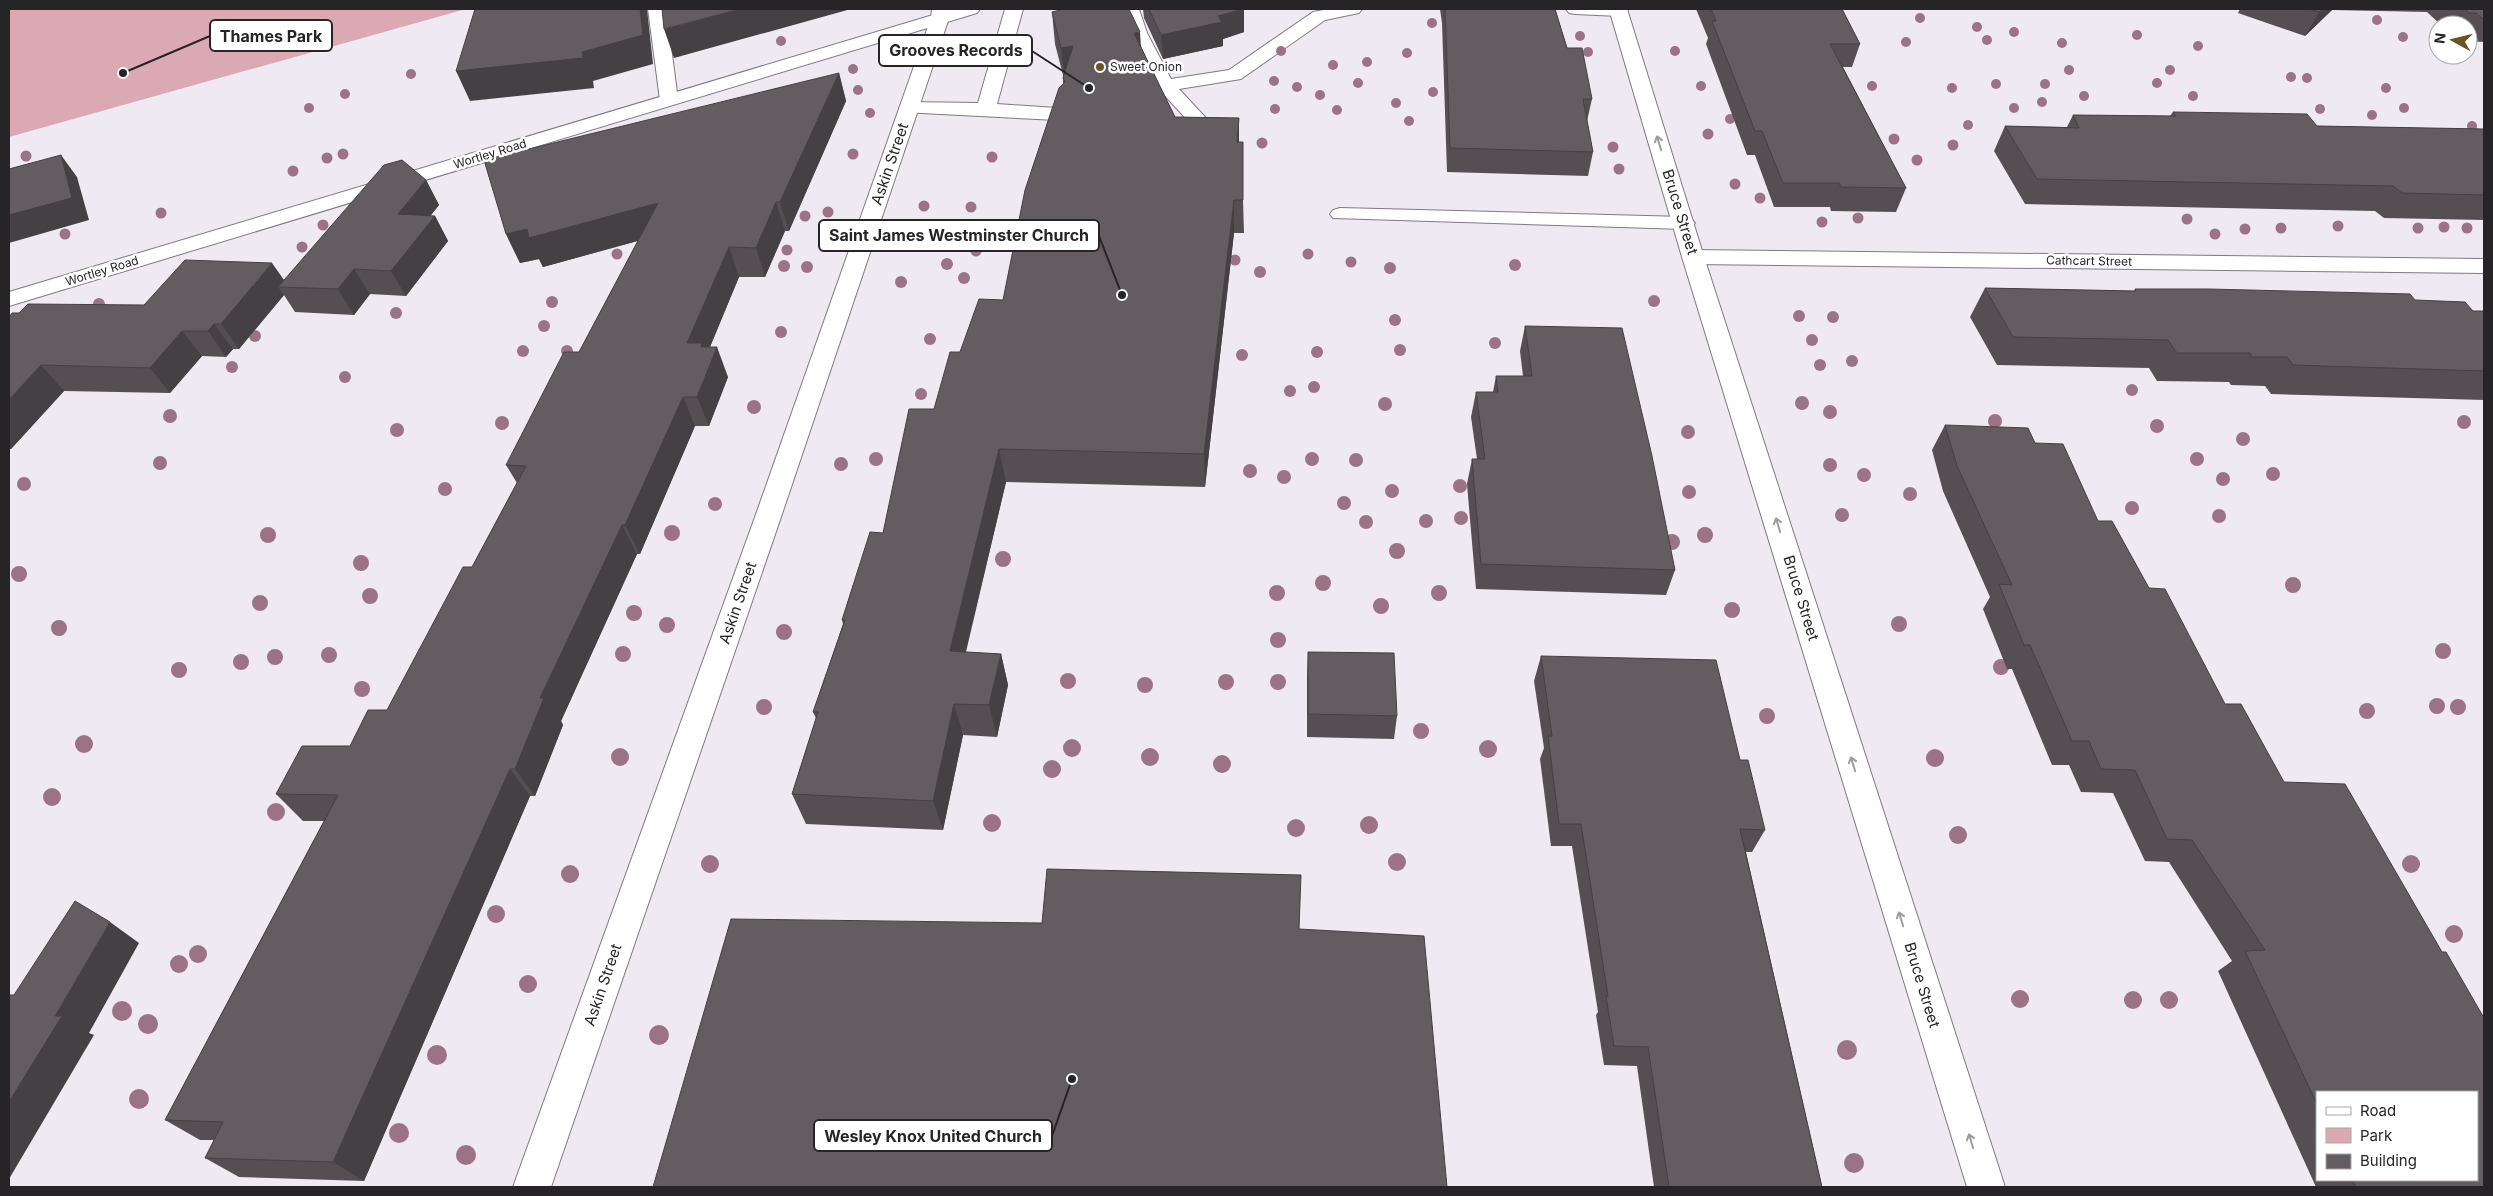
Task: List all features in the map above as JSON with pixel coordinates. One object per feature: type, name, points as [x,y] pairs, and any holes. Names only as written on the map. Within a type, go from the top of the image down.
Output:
[{"type":"street","points":[[657,9],[669,100]]},
{"type":"street","name":"Wortley Road","points":[[9,299],[669,100],[940,14],[971,9]]},
{"type":"street","points":[[986,109],[1014,9]]},
{"type":"street","points":[[1130,9],[1138,33],[1165,86],[1209,132]]},
{"type":"street","points":[[1165,86],[1234,75],[1319,16],[1353,9]]},
{"type":"street","points":[[1575,9],[1618,10]]},
{"type":"street","name":"Bruce Street","points":[[1618,10],[1693,257],[1986,1187]]},
{"type":"street","name":"Askin Street","points":[[532,1187],[765,526],[940,14]]},
{"type":"street","points":[[909,108],[986,109],[1057,114]]},
{"type":"street","points":[[1340,214],[1684,223]]},
{"type":"street","name":"Cathcart Street","points":[[1693,257],[2484,266]]},
{"type":"green space","points":[[9,9],[466,9],[9,137]]},
{"type":"building","points":[[475,9],[640,9],[643,35],[582,52],[583,58],[456,71]]},
{"type":"building","points":[[662,9],[740,9],[664,29]]},
{"type":"building","points":[[1064,9],[1129,9],[1140,32],[1134,33],[1175,117],[1239,118],[1237,142],[1243,142],[1243,200],[1234,200],[1204,454],[999,449],[950,651],[1001,654],[989,705],[954,704],[933,801],[792,794],[818,712],[813,712],[845,620],[842,620],[870,532],[883,533],[909,409],[934,409],[950,352],[960,352],[979,299],[1003,300],[1025,190],[1059,88],[1065,82],[1063,78],[1073,46],[1061,48],[1052,12]]},
{"type":"building","points":[[1149,9],[1243,9],[1218,16],[1222,22],[1161,35]]},
{"type":"building","points":[[1445,9],[1555,9],[1567,48],[1582,48],[1592,99],[1583,99],[1593,152],[1450,148]]},
{"type":"building","points":[[1711,9],[1842,9],[1860,44],[1830,44],[1906,188],[1841,187],[1839,183],[1783,183],[1762,131],[1755,131],[1712,21],[1716,21]]},
{"type":"building","points":[[2308,9],[2323,9],[2319,12]]},
{"type":"building","points":[[2465,9],[2484,9],[2484,18],[2476,13],[2469,13]]},
{"type":"building","points":[[839,73],[780,202],[776,202],[756,248],[729,247],[687,343],[702,343],[701,347],[717,347],[697,397],[683,397],[625,525],[622,525],[540,698],[544,698],[515,769],[510,769],[333,1162],[205,1158],[223,1122],[165,1120],[338,795],[276,794],[302,746],[350,746],[368,710],[387,710],[463,567],[472,567],[526,466],[506,465],[564,352],[579,352],[658,203],[529,238],[527,229],[506,234],[484,160]]},
{"type":"building","points":[[2173,112],[2307,114],[2317,126],[2484,129],[2484,195],[2402,193],[2393,186],[2037,179],[2005,126],[2079,128],[2073,115],[2176,116]]},
{"type":"building","points":[[61,155],[72,198],[9,215],[9,169]]},
{"type":"building","points":[[402,160],[426,180],[398,214],[435,216],[391,271],[354,269],[338,289],[278,287],[384,165]]},
{"type":"building","points":[[185,260],[272,263],[221,324],[214,324],[208,331],[182,331],[150,368],[41,365],[9,400],[9,317],[12,313],[19,313],[28,304],[144,305]]},
{"type":"building","points":[[1985,288],[2136,291],[2135,289],[2209,289],[2410,294],[2415,300],[2465,302],[2473,311],[2484,311],[2484,371],[2293,365],[2287,357],[2252,357],[2250,353],[2177,353],[2168,340],[2013,337]]},
{"type":"building","points":[[1525,326],[1622,328],[1652,456],[1675,570],[1481,564],[1472,459],[1485,459],[1476,392],[1498,392],[1496,376],[1532,376]]},
{"type":"building","points":[[1945,425],[2028,428],[2035,443],[2063,444],[2098,521],[2112,521],[2149,588],[2165,589],[2225,704],[2241,704],[2284,782],[2345,784],[2442,952],[2446,952],[2484,1018],[2484,1187],[2356,1187],[2353,1181],[2478,1181],[2478,1091],[2316,1091],[2316,1102],[2245,951],[2265,950],[2192,840],[2167,839],[2135,770],[2101,769],[2089,741],[2072,741],[2030,645],[2024,645],[1999,584],[2012,585],[1957,466]]},
{"type":"building","points":[[1308,652],[1394,653],[1397,716],[1308,714]]},
{"type":"building","points":[[1541,656],[1716,660],[1740,760],[1748,760],[1765,830],[1740,829],[1822,1187],[1669,1187],[1648,1047],[1614,1046],[1581,824],[1559,824],[1548,736],[1552,736]]},
{"type":"building","points":[[1047,869],[1301,875],[1299,929],[1424,936],[1447,1187],[653,1187],[731,919],[1042,923]]},
{"type":"building","points":[[75,901],[110,922],[55,1016],[62,1016],[9,1102],[9,995],[14,995]]},
{"type":"place","name":"Sweet Onion","points":[[1100,67]]},
{"type":"place","name":"Thames Park","points":[[123,73]]},
{"type":"place","name":"Grooves Records","points":[[1089,88]]},
{"type":"place","name":"Saint James Westminster Church","points":[[1122,295]]},
{"type":"place","name":"Wesley Knox United Church","points":[[1072,1079]]}]
